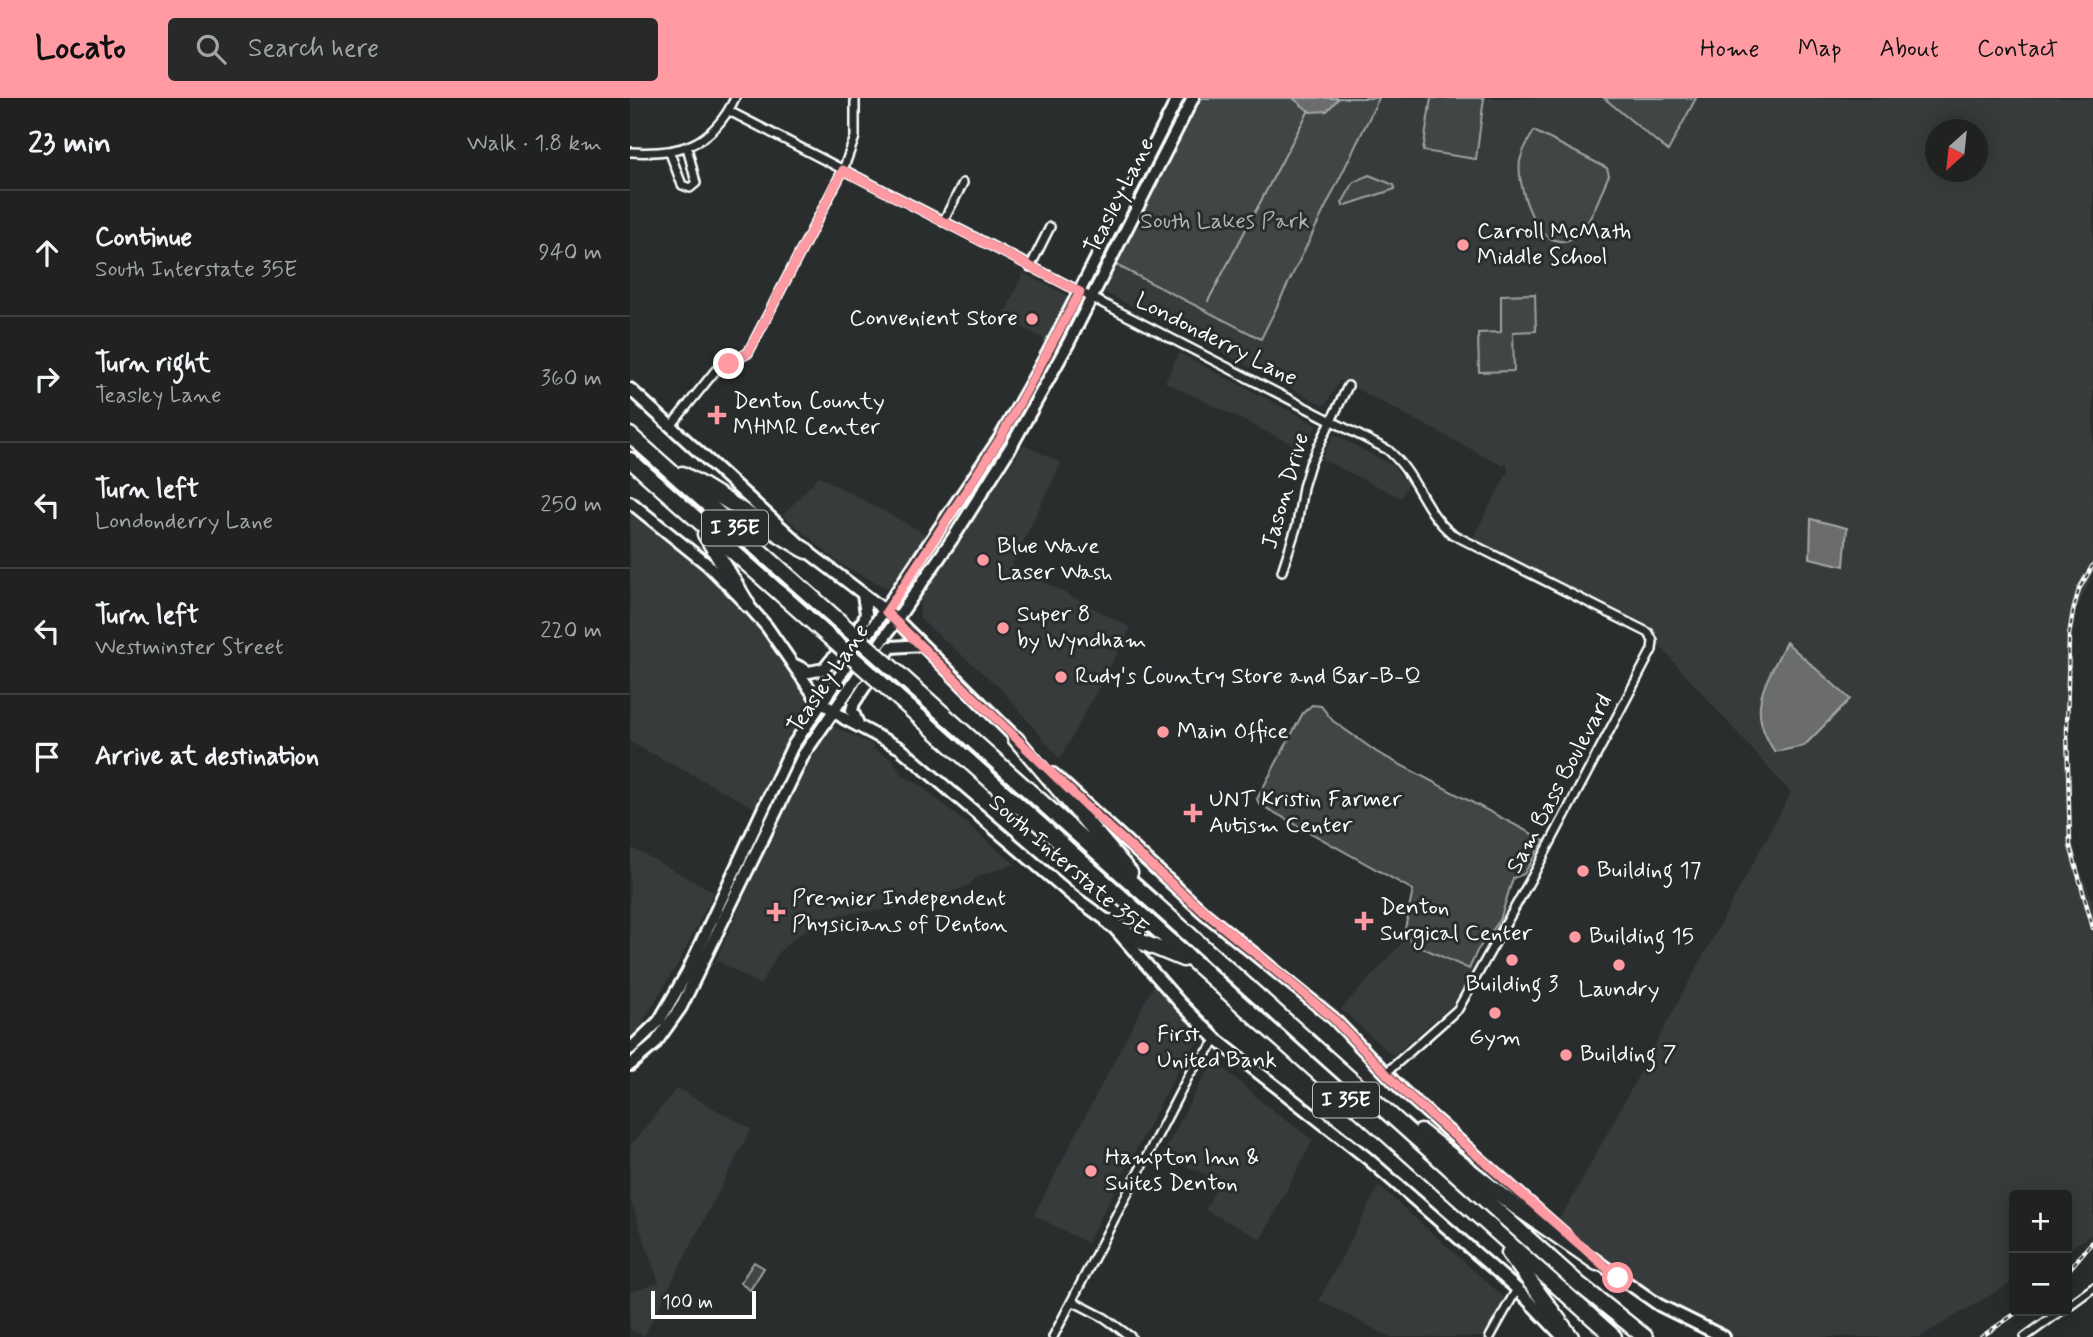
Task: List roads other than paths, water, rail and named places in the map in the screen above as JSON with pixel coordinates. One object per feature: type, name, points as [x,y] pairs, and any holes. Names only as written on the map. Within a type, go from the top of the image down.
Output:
[{"type":"highway","name":"I 35E","points":[[630,435],[1145,894],[1359,1089],[1580,1285],[1645,1337]]},
{"type":"highway","name":"I 35E","points":[[630,460],[1498,1237],[1614,1337]]},
{"type":"highway","points":[[662,463],[714,491],[766,528],[807,551]]},
{"type":"highway","points":[[697,520],[747,604]]},
{"type":"highway","points":[[1015,738],[1116,853],[1145,894]]},
{"type":"highway","points":[[1109,922],[1137,940],[1193,964]]},
{"type":"highway","points":[[1359,1089],[1406,1120],[1543,1227],[1601,1265]]},
{"type":"highway","points":[[1498,1237],[1527,1281],[1571,1337]]},
{"type":"main road","name":"Teasley Lane","points":[[630,1065],[654,1045],[681,1007],[772,804],[786,758],[1000,439],[1080,292],[1178,98]]},
{"type":"main road","name":"Teasley Lane","points":[[630,1049],[670,1005],[772,804],[832,709],[897,619],[1012,445],[1193,98]]},
{"type":"main road","points":[[630,389],[807,551],[897,619],[1015,738],[1183,894],[1333,1018],[1422,1107],[1601,1265],[1659,1305],[1724,1337]]},
{"type":"main road","points":[[1000,439],[1012,445]]},
{"type":"main road","name":"South Interstate 35E","points":[[630,502],[708,565],[747,604],[790,661],[810,693],[904,751],[1064,888],[1109,922],[1180,1003],[1217,1040],[1367,1158],[1517,1289],[1563,1337]]},
{"type":"main road","points":[[790,661],[809,673],[824,669],[864,620],[866,613],[863,595]]},
{"type":"main road","points":[[858,724],[852,710],[854,703],[891,647],[922,645]]},
{"type":"street","points":[[630,152],[670,153],[687,147],[704,137],[729,111],[735,98]]},
{"type":"street","points":[[671,426],[715,371],[748,353],[843,170],[855,137],[855,98]]},
{"type":"street","name":"Londonderry Lane","points":[[729,111],[1388,450],[1413,477],[1438,523],[1452,534],[1648,633],[1651,638]]},
{"type":"street","points":[[670,153],[682,185],[690,188],[696,183],[696,175],[687,147]]},
{"type":"street","points":[[943,222],[963,183]]},
{"type":"street","points":[[1030,267],[1050,227]]},
{"type":"street","name":"Jason Drive","points":[[1282,571],[1297,525],[1306,475],[1329,419],[1348,386]]},
{"type":"street","name":"Sam Bass Boulevard","points":[[1387,1072],[1458,1009],[1600,750],[1652,650],[1651,638]]},
{"type":"street","points":[[1053,1337],[1190,1073],[1217,1040]]},
{"type":"street","points":[[2072,1303],[2093,1287]]},
{"type":"street","points":[[1490,1337],[1517,1289]]},
{"type":"street","points":[[1072,1301],[1105,1318],[1131,1337]]},
{"type":"street","points":[[2025,1337],[2054,1316]]},
{"type":"waterway","points":[[1208,301],[1309,110]]},
{"type":"railway","points":[[2093,565],[2079,589],[2069,636],[2067,730],[2070,845],[2093,928]]},
{"type":"railway","points":[[2072,1266],[2093,1241]]},
{"type":"railway","points":[[1981,1337],[2012,1316]]},
{"type":"place","name":"Carroll McMath Middle School","points":[[1463,245]]},
{"type":"place","name":"Convenient Store","points":[[1032,319]]},
{"type":"place","name":"Denton County MHMR Center","points":[[717,415]]},
{"type":"place","name":"Blue Wave Laser Wash","points":[[983,560]]},
{"type":"place","name":"Super 8 by Wyndham","points":[[1003,628]]},
{"type":"place","name":"Rudy's Country Store and Bar-B-Q","points":[[1061,677]]},
{"type":"place","name":"Main Office","points":[[1163,732]]},
{"type":"place","name":"UNT Kristin Farmer Autism Center","points":[[1193,813]]},
{"type":"place","name":"Building 17","points":[[1583,871]]},
{"type":"place","name":"Premier Independent Physicians of Denton","points":[[776,912]]},
{"type":"place","name":"Denton Surgical Center","points":[[1364,921]]},
{"type":"place","name":"Building 15","points":[[1575,937]]},
{"type":"place","name":"Building 3","points":[[1512,960]]},
{"type":"place","name":"Laundry","points":[[1619,965]]},
{"type":"place","name":"Gym","points":[[1495,1013]]},
{"type":"place","name":"First United Bank","points":[[1143,1048]]},
{"type":"place","name":"Building 7","points":[[1566,1055]]},
{"type":"place","name":"Hampton Inn & Suites Denton","points":[[1091,1171]]},
{"type":"park label","name":"South Lakes Park","points":[[1225,222]]}]
